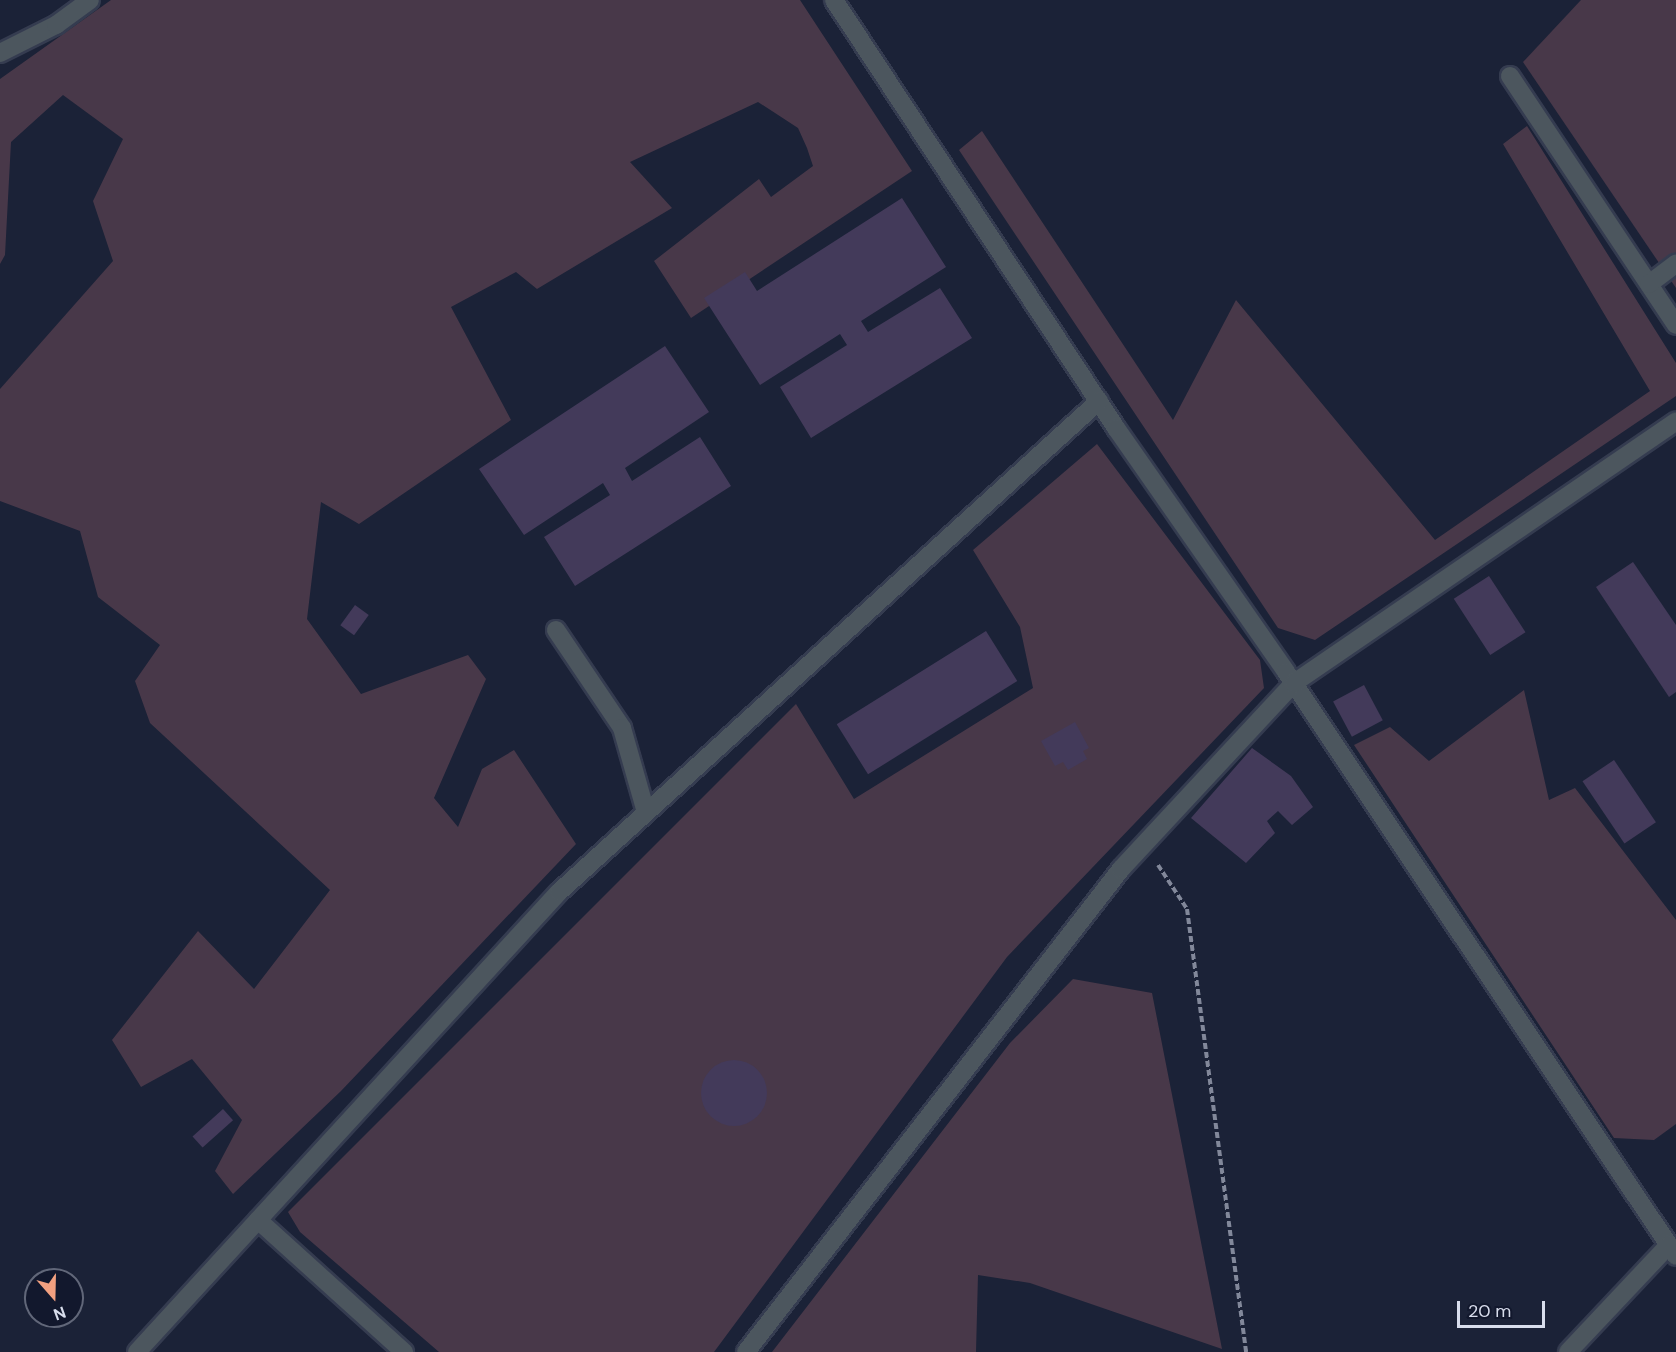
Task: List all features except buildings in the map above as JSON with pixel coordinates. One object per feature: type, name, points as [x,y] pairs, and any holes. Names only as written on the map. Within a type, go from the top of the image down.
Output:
[{"type":"street","points":[[0,53],[56,25],[90,0]]},
{"type":"street","points":[[834,0],[1099,401],[1294,683],[1672,1250],[1568,1352]]},
{"type":"street","points":[[1509,76],[1676,325]]},
{"type":"street","points":[[1649,284],[1676,264]]},
{"type":"street","points":[[137,1352],[559,892],[1099,401]]},
{"type":"street","points":[[746,1352],[1144,845],[1294,683],[1676,421]]},
{"type":"street","points":[[556,630],[622,728],[646,812]]},
{"type":"street","points":[[258,1220],[404,1352]]},
{"type":"path","points":[[1144,845],[1187,909],[1246,1352]]},
{"type":"shaded area","points":[[111,0],[800,0],[912,171],[691,318],[654,261],[759,179],[771,197],[813,166],[807,148],[798,128],[758,102],[630,162],[672,208],[537,289],[516,272],[451,307],[511,420],[359,524],[321,502],[307,619],[361,694],[468,655],[486,679],[434,798],[458,827],[482,769],[514,750],[576,844],[341,1091],[233,1194],[215,1171],[242,1120],[192,1059],[141,1087],[112,1040],[198,931],[254,989],[330,890],[150,723],[135,681],[160,645],[98,597],[80,531],[0,501],[0,389],[113,261],[93,201],[123,139],[63,95],[11,142],[5,255],[0,264],[0,79]]},
{"type":"shaded area","points":[[1581,0],[1676,0],[1676,288],[1523,62]]},
{"type":"shaded area","points":[[1527,126],[1676,363],[1676,396],[1315,640],[1278,628],[959,150],[982,131],[1173,420],[1236,300],[1435,540],[1650,391],[1503,144]]},
{"type":"shaded area","points":[[1097,444],[1260,660],[1264,688],[1007,957],[714,1352],[439,1352],[300,1232],[288,1212],[796,704],[854,799],[1033,688],[1020,627],[973,550]]},
{"type":"shaded area","points":[[1524,690],[1549,800],[1575,788],[1676,920],[1676,1124],[1654,1140],[1614,1138],[1354,745],[1390,727],[1429,761]]},
{"type":"shaded area","points":[[1073,979],[1152,993],[1222,1349],[1030,1283],[978,1275],[976,1352],[772,1352],[1010,1043]]}]
